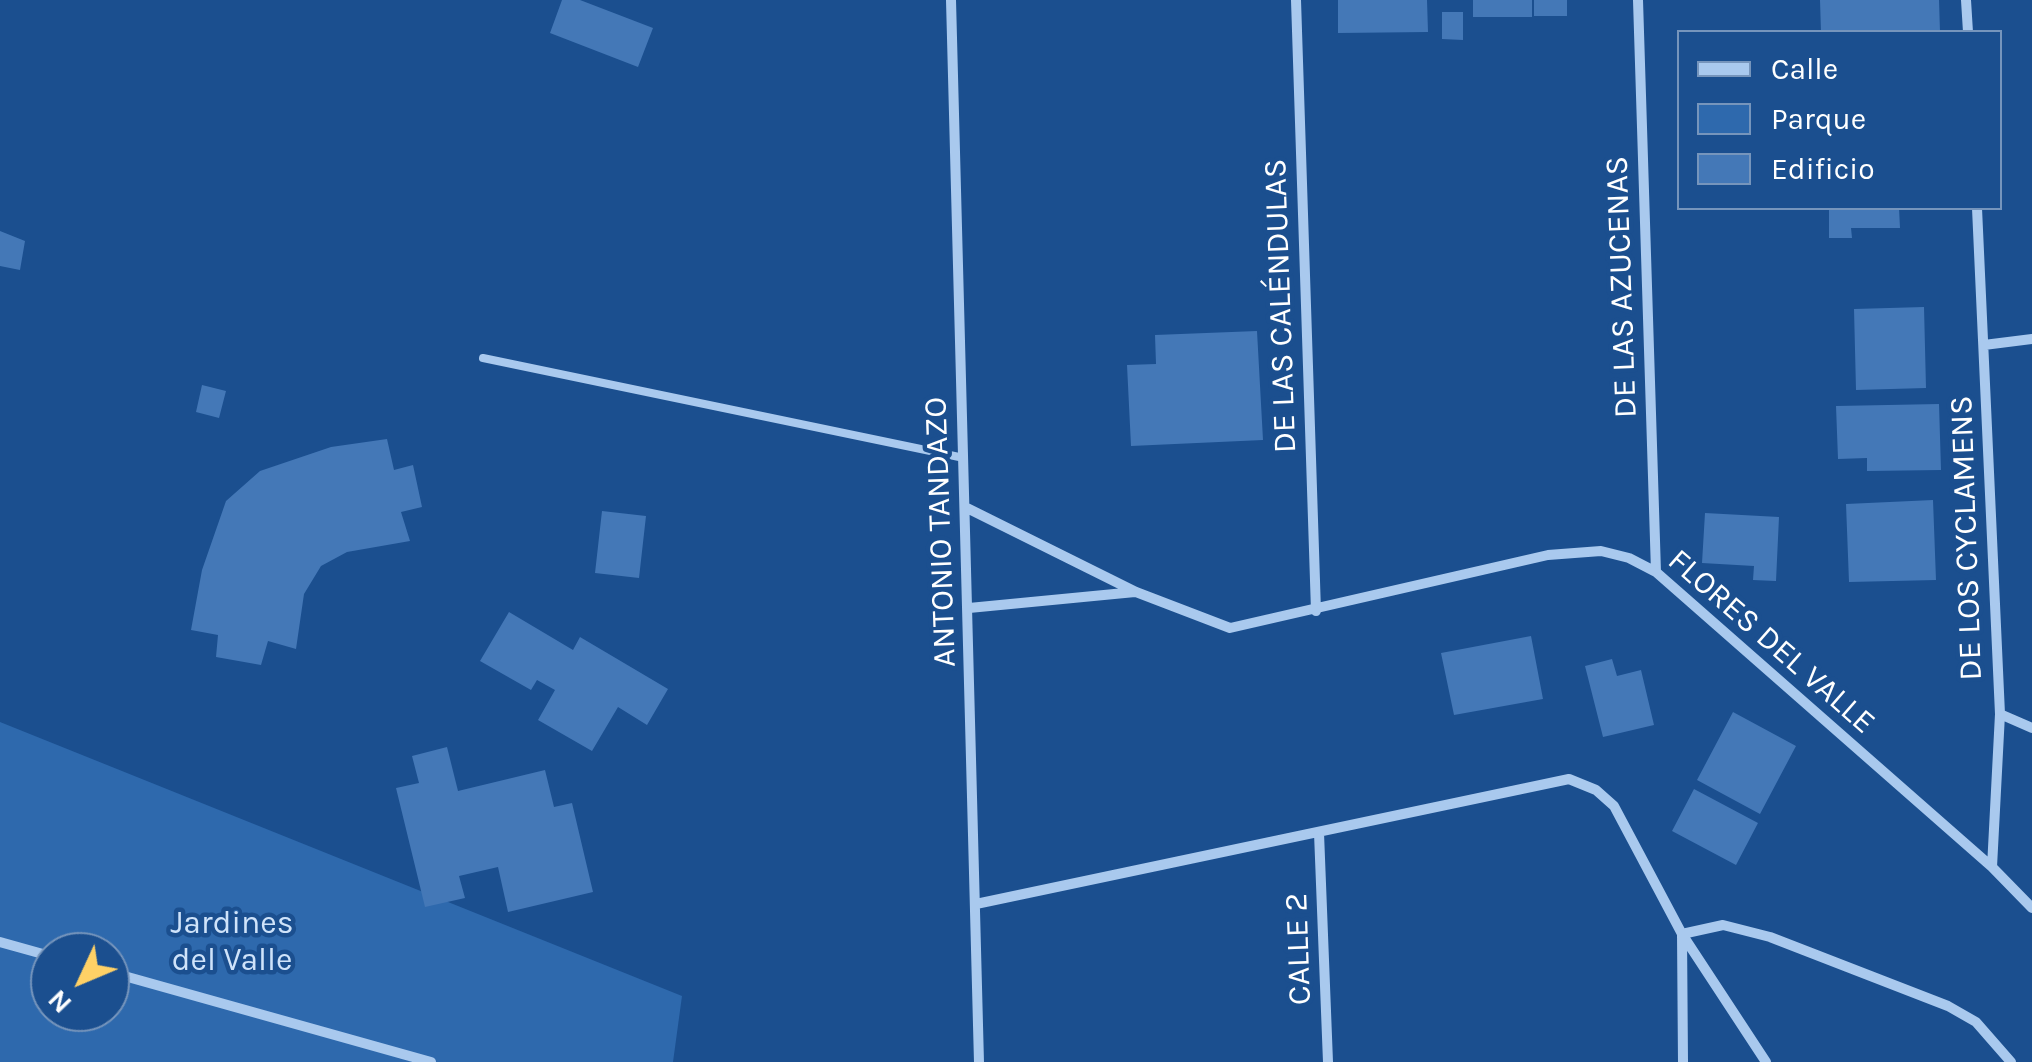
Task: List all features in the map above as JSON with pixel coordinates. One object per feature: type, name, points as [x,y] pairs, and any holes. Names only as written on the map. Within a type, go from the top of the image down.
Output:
[{"type":"street","name":"ANTONIO TANDAZO","points":[[951,0],[979,1062]]},
{"type":"street","name":"DE LAS CALÉNDULAS","points":[[1296,0],[1316,611]]},
{"type":"street","name":"DE LAS AZUCENAS","points":[[1638,0],[1656,572]]},
{"type":"street","points":[[1966,0],[1968,30]]},
{"type":"street","name":"DE LOS CYCLAMENS","points":[[1977,210],[2000,714],[1992,867]]},
{"type":"street","points":[[1984,344],[2032,339]]},
{"type":"street","name":"FLORES DEL VALLE","points":[[966,507],[1136,592],[1230,628],[1548,555],[1601,551],[1629,558],[1656,572],[1992,867],[2032,908]]},
{"type":"street","name":"FLORES DEL VALLE","points":[[969,608],[1136,592]]},
{"type":"street","points":[[2000,714],[2032,728]]},
{"type":"street","points":[[976,904],[1569,779],[1596,790],[1614,806],[1682,934],[1766,1062]]},
{"type":"street","name":"CALLE 2","points":[[1319,834],[1328,1062]]},
{"type":"street","points":[[1682,934],[1724,925],[1770,937],[1885,980],[1976,1022],[2010,1062]]},
{"type":"street","points":[[1682,934],[1683,1062]]},
{"type":"street","points":[[0,942],[30,950]]},
{"type":"street","points":[[130,978],[432,1062]]},
{"type":"lane","points":[[483,358],[964,458]]},
{"type":"green space","name":"Jardines del Valle","points":[[0,722],[682,996],[673,1062],[0,1062]]},
{"type":"building","points":[[562,0],[580,0],[653,28],[638,67],[550,33]]},
{"type":"building","points":[[1338,0],[1427,0],[1428,32],[1338,33]]},
{"type":"building","points":[[1473,0],[1532,0],[1532,17],[1473,17]]},
{"type":"building","points":[[1534,0],[1567,0],[1567,16],[1534,16]]},
{"type":"building","points":[[1820,0],[1939,0],[1940,30],[1821,30]]},
{"type":"building","points":[[1442,12],[1463,12],[1463,40],[1442,39]]},
{"type":"building","points":[[1829,210],[1899,210],[1900,228],[1851,228],[1852,238],[1829,238]]},
{"type":"building","points":[[0,231],[25,241],[20,270],[0,266]]},
{"type":"building","points":[[1924,307],[1926,388],[1856,390],[1854,309]]},
{"type":"building","points":[[1257,331],[1263,440],[1131,446],[1127,365],[1156,364],[1155,335]]},
{"type":"building","points":[[202,385],[226,391],[219,418],[196,412]]},
{"type":"building","points":[[1939,404],[1941,470],[1867,471],[1867,458],[1838,459],[1836,406]]},
{"type":"building","points":[[387,439],[394,470],[413,465],[422,507],[401,512],[410,541],[347,552],[321,566],[304,594],[296,649],[268,641],[261,665],[216,657],[218,635],[191,630],[202,570],[226,501],[260,471],[331,447]]},
{"type":"building","points":[[1933,500],[1936,580],[1849,582],[1846,504]]},
{"type":"building","points":[[602,511],[646,516],[639,578],[595,573]]},
{"type":"building","points":[[1705,513],[1779,517],[1776,581],[1753,580],[1754,566],[1702,563]]},
{"type":"building","points":[[509,612],[573,650],[580,637],[668,689],[647,725],[618,707],[592,751],[538,720],[555,690],[537,680],[531,690],[480,661]]},
{"type":"building","points":[[1531,636],[1543,699],[1454,715],[1441,653]]},
{"type":"building","points":[[1612,659],[1617,676],[1641,670],[1654,725],[1603,737],[1585,666]]},
{"type":"building","points":[[1733,712],[1796,746],[1760,814],[1697,780]]},
{"type":"building","points":[[447,747],[458,791],[545,770],[554,807],[572,803],[593,892],[508,912],[498,867],[459,876],[465,898],[425,907],[396,788],[419,783],[412,756]]},
{"type":"building","points":[[1694,789],[1758,823],[1736,865],[1672,831]]}]
